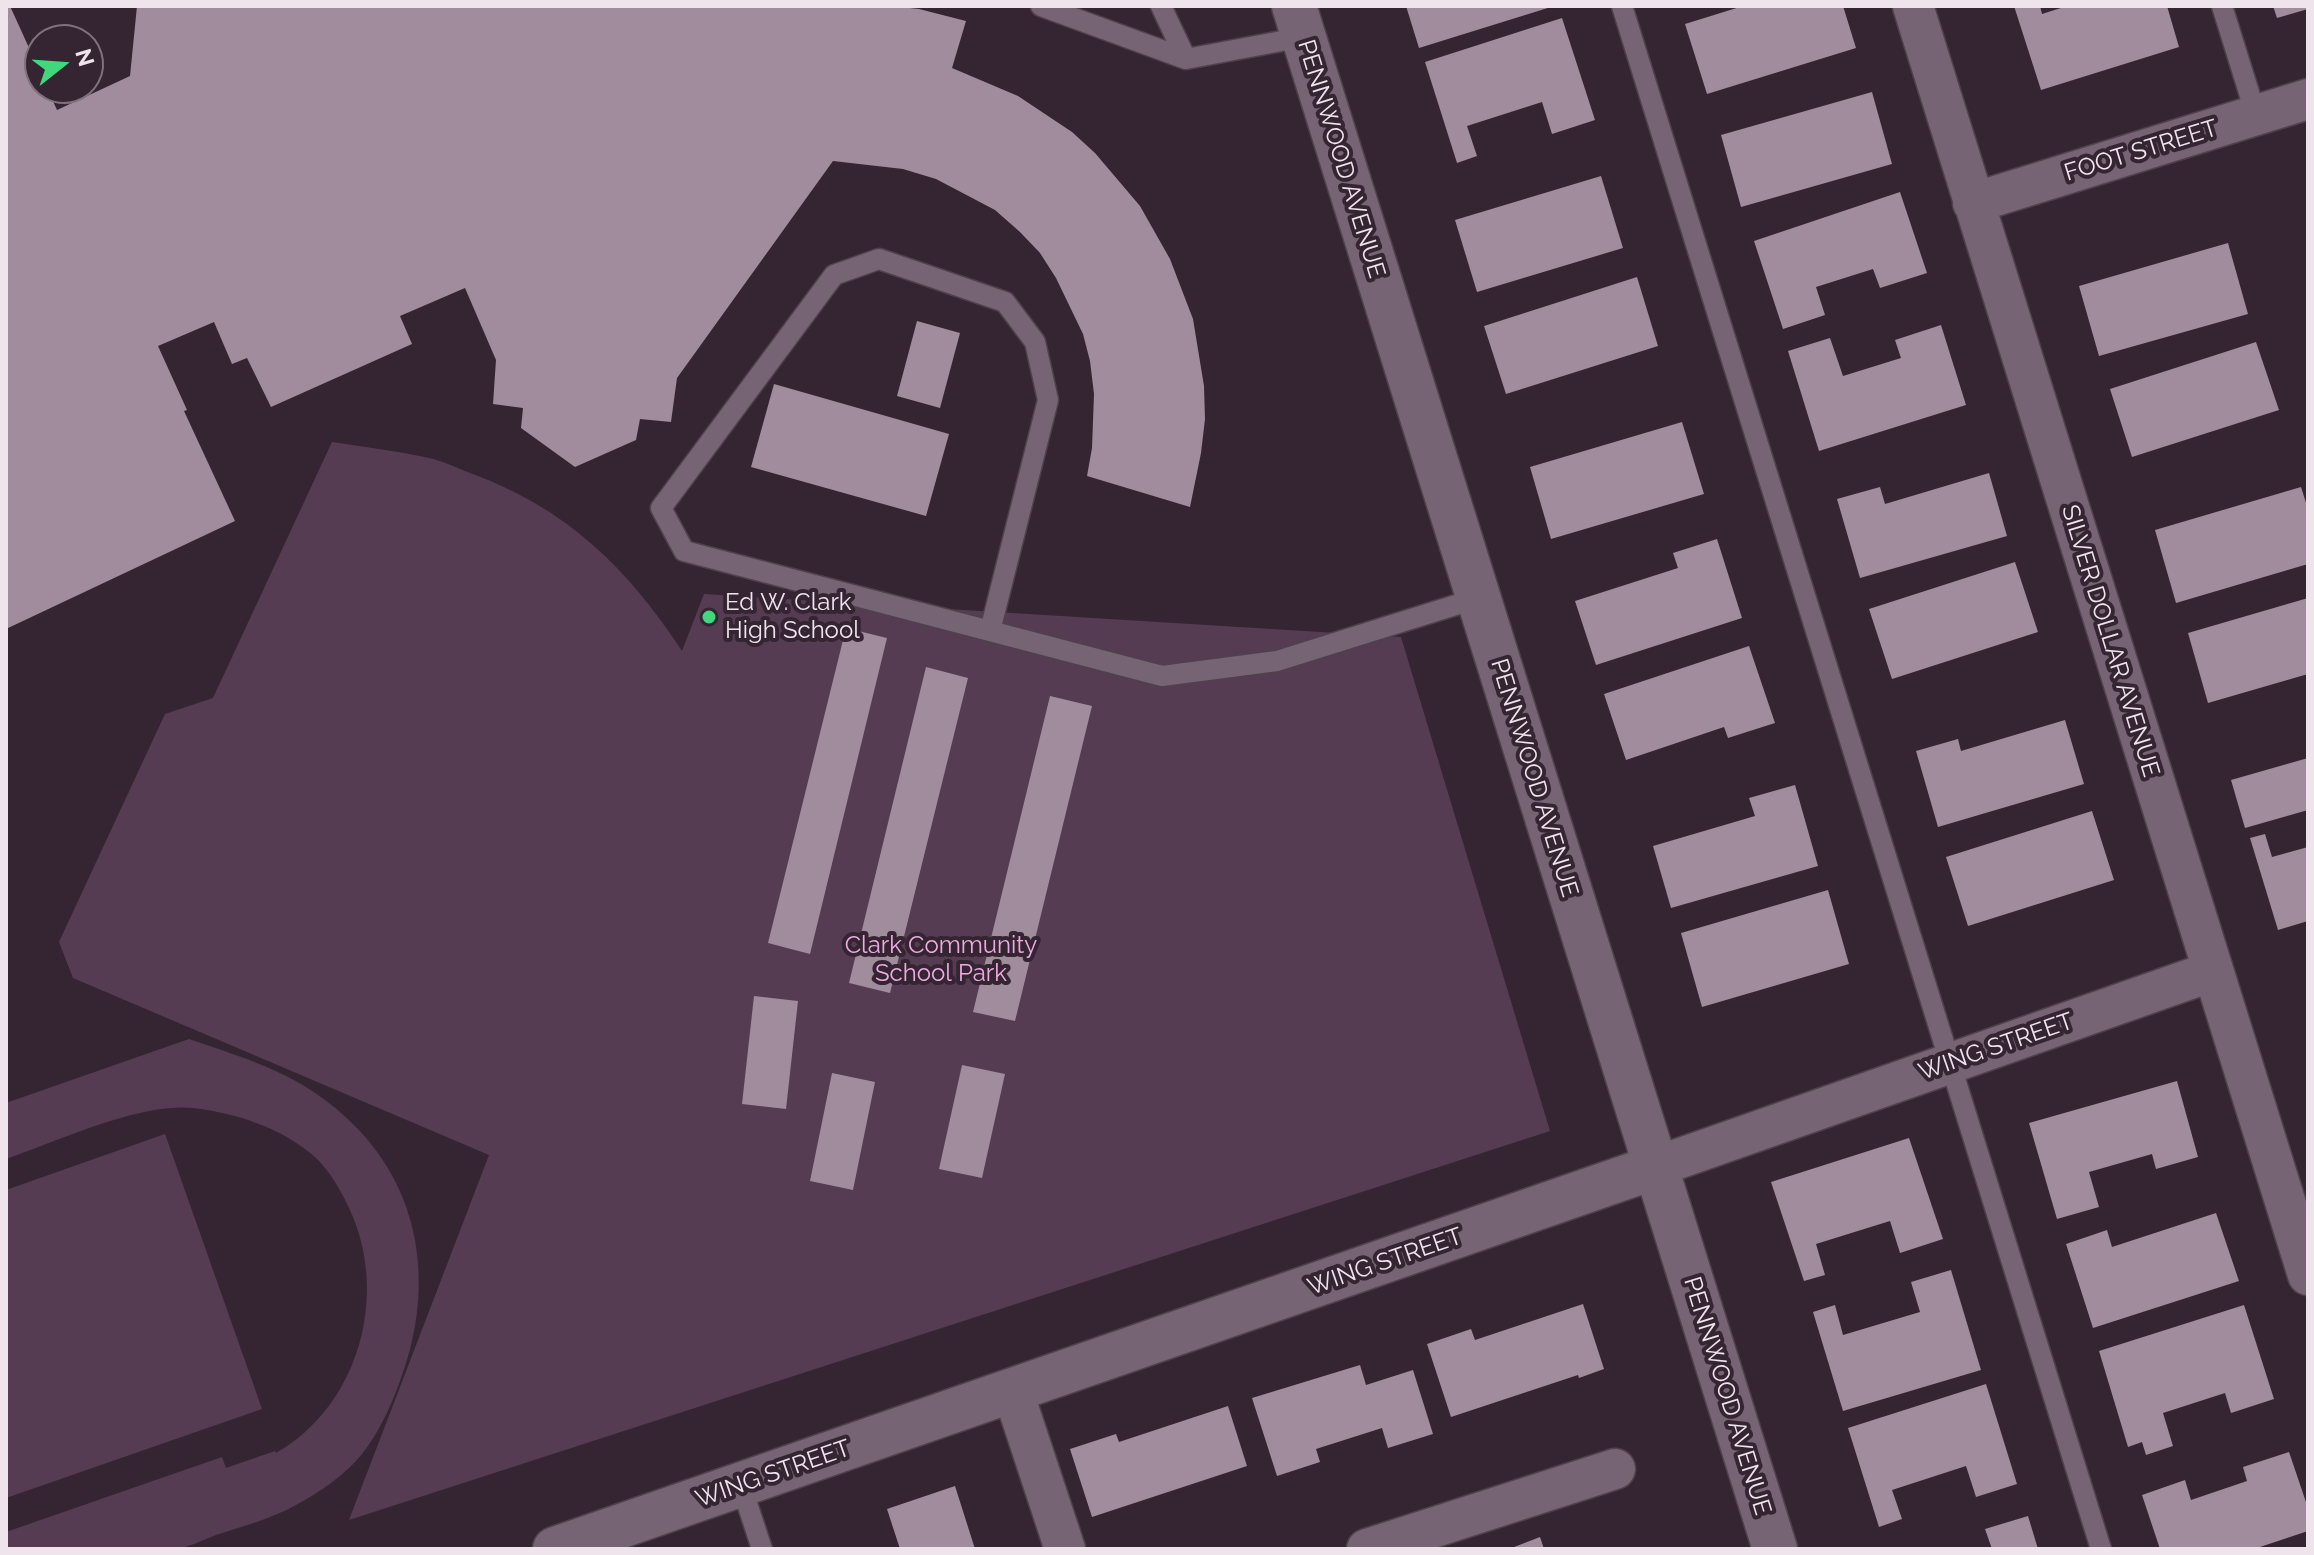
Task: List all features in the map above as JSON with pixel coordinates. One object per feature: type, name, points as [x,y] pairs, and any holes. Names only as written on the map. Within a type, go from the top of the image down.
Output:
[{"type":"street","name":"SILVER DOLLAR AVENUE","points":[[1913,6],[2308,1275]]},
{"type":"street","name":"PENNWOOD AVENUE","points":[[1299,22],[1775,1549]]},
{"type":"street","name":"FOOT STREET","points":[[1973,203],[2308,99]]},
{"type":"street","name":"WING STREET","points":[[555,1549],[1013,1392],[2213,971]]},
{"type":"street","points":[[1013,1392],[1065,1549]]},
{"type":"street","points":[[1367,1549],[1615,1469]]},
{"type":"lane","points":[[1041,6],[1186,59],[1299,22]]},
{"type":"lane","points":[[1161,6],[1186,59]]},
{"type":"lane","points":[[1622,6],[2101,1549]]},
{"type":"lane","points":[[2222,6],[2256,115]]},
{"type":"lane","points":[[990,631],[1048,400],[1035,342],[1005,302],[879,259],[834,275],[661,508],[684,551],[1162,676],[1277,661],[1478,598]]},
{"type":"lane","points":[[741,1485],[762,1549]]},
{"type":"green space","name":"Clark Community School Park","points":[[332,442],[434,459],[504,487],[536,504],[565,523],[616,567],[682,651],[704,594],[1401,637],[1550,1131],[349,1520],[489,1155],[73,978],[59,942],[165,714],[213,698]]},
{"type":"green space","points":[[189,1039],[256,1063],[297,1082],[335,1108],[378,1153],[396,1183],[409,1214],[416,1247],[419,1281],[417,1316],[399,1384],[378,1429],[355,1462],[323,1489],[277,1514],[169,1550],[6,1549],[6,1532],[222,1457],[226,1468],[276,1453],[305,1433],[328,1407],[346,1378],[359,1345],[366,1311],[367,1276],[361,1241],[349,1208],[321,1163],[303,1147],[274,1130],[226,1114],[172,1108],[99,1124],[6,1159],[6,1103]]},
{"type":"green space","points":[[165,1134],[262,1409],[6,1498],[6,1190]]},
{"type":"building","points":[[6,6],[10,6],[24,37],[24,104],[54,104],[57,110],[70,104],[104,104],[104,88],[130,76],[137,6],[891,6],[919,9],[966,21],[952,68],[1018,96],[1072,132],[1095,153],[1140,206],[1170,259],[1193,319],[1204,386],[1205,419],[1190,507],[1087,476],[1092,448],[1094,394],[1090,361],[1083,334],[1056,278],[1040,253],[995,210],[936,179],[903,169],[833,161],[677,378],[671,422],[640,419],[636,440],[575,467],[521,428],[523,408],[493,404],[496,360],[465,288],[400,316],[412,344],[271,407],[247,358],[232,364],[214,322],[158,346],[235,521],[6,629]]},
{"type":"building","points":[[1406,6],[1551,6],[1551,7],[1419,48]]},
{"type":"building","points":[[1743,6],[1843,6],[1856,48],[1707,94],[1685,24]]},
{"type":"building","points":[[2014,6],[2040,6],[2042,14],[2067,6],[2167,6],[2179,47],[2041,90]]},
{"type":"building","points":[[2273,6],[2308,6],[2308,9],[2277,18]]},
{"type":"building","points":[[1562,18],[1595,120],[1552,134],[1542,102],[1467,126],[1477,156],[1457,163],[1425,62]]},
{"type":"building","points":[[1872,92],[1892,164],[1741,207],[1721,135]]},
{"type":"building","points":[[1601,176],[1623,248],[1477,292],[1455,220]]},
{"type":"building","points":[[1900,192],[1927,273],[1880,288],[1873,269],[1816,287],[1825,315],[1783,329],[1754,241]]},
{"type":"building","points":[[2228,243],[2248,314],[2099,356],[2079,286]]},
{"type":"building","points":[[1637,277],[1658,346],[1506,394],[1484,326]]},
{"type":"building","points":[[917,321],[960,333],[940,408],[897,396]]},
{"type":"building","points":[[1941,325],[1966,405],[1819,451],[1788,351],[1830,338],[1843,376],[1901,358],[1895,340]]},
{"type":"building","points":[[2256,342],[2279,410],[2132,457],[2110,389]]},
{"type":"building","points":[[774,384],[949,434],[926,516],[751,467]]},
{"type":"building","points":[[1682,422],[1704,494],[1551,539],[1530,467]]},
{"type":"building","points":[[1989,473],[2007,536],[1860,578],[1837,499],[1880,487],[1885,504]]},
{"type":"building","points":[[2301,487],[2308,509],[2308,564],[2176,603],[2155,530]]},
{"type":"building","points":[[1717,539],[1742,618],[1596,665],[1575,601],[1678,568],[1673,553]]},
{"type":"building","points":[[2015,562],[2038,632],[1892,679],[1869,609]]},
{"type":"building","points":[[2308,598],[2308,674],[2208,703],[2188,633]]},
{"type":"building","points":[[846,628],[887,638],[810,954],[768,943]]},
{"type":"building","points":[[1749,646],[1775,723],[1728,738],[1724,727],[1626,760],[1604,694]]},
{"type":"building","points":[[926,667],[968,678],[890,993],[849,983]]},
{"type":"building","points":[[1050,696],[1092,706],[1015,1021],[973,1012]]},
{"type":"building","points":[[2065,720],[2084,784],[1938,827],[1916,751],[1958,739],[1961,751]]},
{"type":"building","points":[[2308,758],[2308,810],[2245,828],[2231,780]]},
{"type":"building","points":[[1795,785],[1818,866],[1671,908],[1653,846],[1755,816],[1749,798]]},
{"type":"building","points":[[2092,811],[2114,880],[1968,926],[1946,857]]},
{"type":"building","points":[[2265,834],[2272,857],[2308,847],[2308,921],[2278,930],[2250,838]]},
{"type":"building","points":[[1828,890],[1849,964],[1702,1007],[1681,933]]},
{"type":"building","points":[[754,996],[798,1001],[786,1109],[742,1104]]},
{"type":"building","points":[[962,1065],[1005,1074],[982,1178],[939,1169]]},
{"type":"building","points":[[832,1073],[875,1082],[853,1190],[810,1181]]},
{"type":"building","points":[[2177,1081],[2198,1157],[2156,1169],[2152,1154],[2089,1172],[2099,1207],[2057,1219],[2029,1123]]},
{"type":"building","points":[[1909,1138],[1943,1239],[1900,1253],[1890,1221],[1816,1244],[1825,1275],[1804,1281],[1771,1182]]},
{"type":"building","points":[[2216,1213],[2239,1281],[2093,1328],[2066,1244],[2107,1230],[2112,1247]]},
{"type":"building","points":[[1951,1270],[1981,1370],[1843,1411],[1813,1312],[1835,1305],[1843,1335],[1920,1312],[1911,1282]]},
{"type":"building","points":[[1583,1304],[1604,1369],[1451,1417],[1427,1344],[1471,1329],[1475,1340]]},
{"type":"building","points":[[2244,1305],[2274,1399],[2231,1413],[2225,1393],[2163,1413],[2173,1446],[2146,1455],[2142,1442],[2128,1447],[2099,1351]]},
{"type":"building","points":[[1360,1365],[1366,1385],[1413,1370],[1433,1434],[1388,1448],[1382,1428],[1316,1449],[1320,1462],[1277,1476],[1252,1398]]},
{"type":"building","points":[[1986,1384],[2017,1484],[1976,1497],[1966,1466],[1892,1490],[1902,1519],[1879,1527],[1848,1428]]},
{"type":"building","points":[[1228,1406],[1247,1466],[1092,1517],[1070,1449],[1116,1434],[1119,1442]]},
{"type":"building","points":[[2289,1452],[2308,1508],[2308,1531],[2254,1549],[2160,1549],[2142,1495],[2185,1480],[2191,1500],[2247,1481],[2243,1467]]},
{"type":"building","points":[[955,1486],[975,1549],[900,1549],[887,1509]]},
{"type":"building","points":[[2028,1516],[2038,1549],[1992,1549],[1985,1529]]},
{"type":"building","points":[[1540,1537],[1544,1549],[1509,1549]]},
{"type":"place","name":"Ed W. Clark High School","points":[[709,617]]}]
